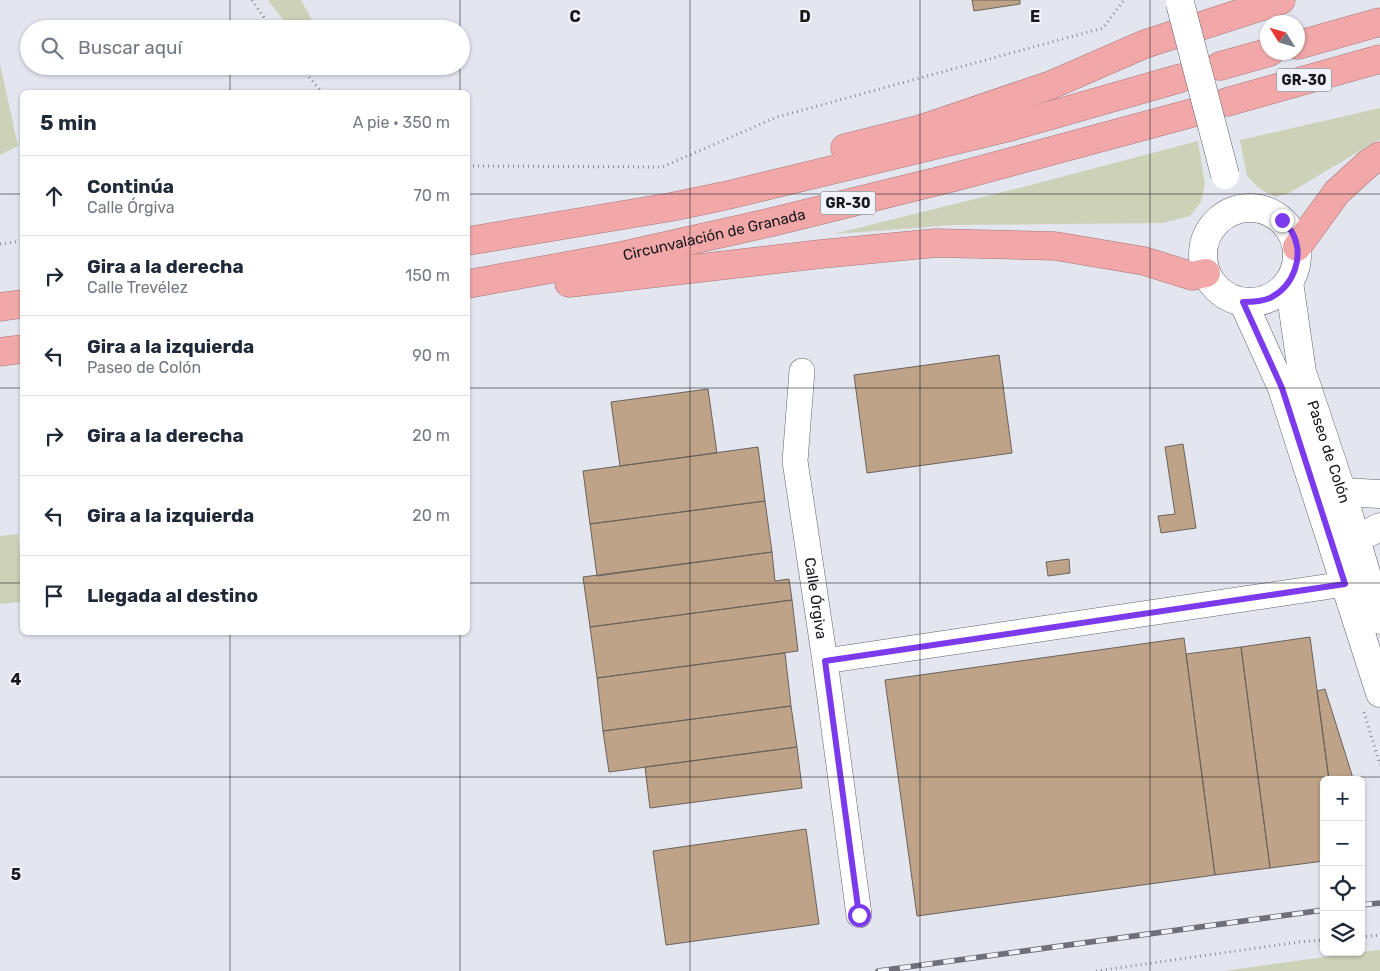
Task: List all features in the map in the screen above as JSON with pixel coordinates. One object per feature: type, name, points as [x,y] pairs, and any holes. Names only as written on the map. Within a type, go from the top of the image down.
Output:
[{"type":"highway","points":[[671,207],[718,180],[921,129],[1050,84],[1145,44],[1281,0]]},
{"type":"highway","points":[[1305,43],[1380,22]]},
{"type":"highway","name":"GR-30","points":[[1220,66],[1260,55]]},
{"type":"highway","name":"GR-30","points":[[1227,102],[1380,58]]},
{"type":"highway","name":"GR-30","points":[[470,241],[671,207],[724,196],[1006,128],[1181,78]]},
{"type":"highway","name":"Circunvalación de Granada","points":[[470,284],[621,256],[772,222],[951,178],[1192,112]]},
{"type":"highway","points":[[1297,248],[1337,192],[1369,163],[1380,156]]},
{"type":"highway","points":[[500,278],[553,285],[821,254],[936,243],[1055,246],[1144,261],[1192,276],[1206,273]]},
{"type":"highway","points":[[0,307],[20,304]]},
{"type":"highway","points":[[0,352],[20,349]]},
{"type":"street","points":[[1179,1],[1225,175],[1238,209]]},
{"type":"street","points":[[1254,207],[1269,211],[1282,220],[1292,232],[1297,248],[1295,271],[1289,282],[1269,298],[1256,302],[1243,302],[1228,297],[1215,287],[1206,273],[1202,257],[1204,241],[1211,227],[1223,215],[1238,209],[1254,207]]},
{"type":"street","name":"Paseo de Colón","points":[[1289,282],[1302,372],[1342,492],[1380,620]]},
{"type":"street","name":"Paseo de Colón","points":[[1243,302],[1282,388],[1380,693]]},
{"type":"street","name":"Calle Órgiva","points":[[802,371],[795,461],[825,661],[859,915]]},
{"type":"street","points":[[1342,492],[1380,494]]},
{"type":"street","points":[[1355,540],[1380,527]]},
{"type":"street","points":[[825,661],[1345,584]]},
{"type":"path","points":[[252,0],[266,20]]},
{"type":"path","points":[[470,166],[662,167],[777,117],[1103,28],[1124,0]]},
{"type":"path","points":[[307,75],[320,90]]},
{"type":"path","points":[[0,244],[20,241]]},
{"type":"path","points":[[1365,937],[1380,935]]},
{"type":"path","points":[[1096,971],[1320,940]]},
{"type":"green space","points":[[268,0],[301,0],[312,20],[283,20]]},
{"type":"green space","points":[[0,64],[18,146],[0,155]]},
{"type":"green space","points":[[1380,108],[1380,139],[1289,193],[1275,197],[1260,189],[1247,176],[1240,140]]},
{"type":"green space","points":[[1198,141],[1205,184],[1201,202],[1190,216],[1163,223],[954,225],[834,234],[1027,186]]},
{"type":"green space","points":[[18,534],[20,602],[0,604],[0,536]]},
{"type":"green space","points":[[1380,950],[1380,971],[1224,971],[1332,956],[1365,956],[1365,952]]},
{"type":"building","points":[[972,0],[1020,0],[1020,4],[974,11]]},
{"type":"building","points":[[999,355],[1012,453],[867,473],[854,375]]},
{"type":"building","points":[[708,389],[717,453],[620,466],[611,402]]},
{"type":"building","points":[[1183,444],[1196,528],[1161,533],[1158,516],[1175,514],[1165,447]]},
{"type":"building","points":[[758,447],[765,501],[590,524],[583,471]]},
{"type":"building","points":[[765,501],[772,552],[597,576],[590,524]]},
{"type":"building","points":[[772,552],[775,581],[789,579],[792,600],[590,627],[583,577]]},
{"type":"building","points":[[1069,559],[1070,573],[1048,576],[1046,562]]},
{"type":"building","points":[[792,600],[798,651],[597,678],[590,627]]},
{"type":"building","points":[[1310,637],[1328,776],[1320,776],[1320,862],[1270,868],[1241,647]]},
{"type":"building","points":[[1184,638],[1215,875],[917,916],[885,680]]},
{"type":"building","points":[[1241,647],[1270,868],[1215,875],[1186,654]]},
{"type":"building","points":[[785,653],[791,706],[603,731],[597,678]]},
{"type":"building","points":[[1325,689],[1352,776],[1328,776],[1317,691]]},
{"type":"building","points":[[791,706],[797,747],[609,772],[603,731]]},
{"type":"building","points":[[797,747],[802,788],[650,808],[645,767]]},
{"type":"building","points":[[806,829],[819,924],[666,945],[653,851]]},
{"type":"railway","points":[[1365,905],[1380,903]]},
{"type":"railway","points":[[878,971],[1320,911]]},
{"type":"route","points":[[859,915],[825,661],[1345,584],[1282,388],[1243,302],[1256,302],[1269,298],[1289,282],[1295,271],[1297,248],[1292,232],[1282,220]]}]
